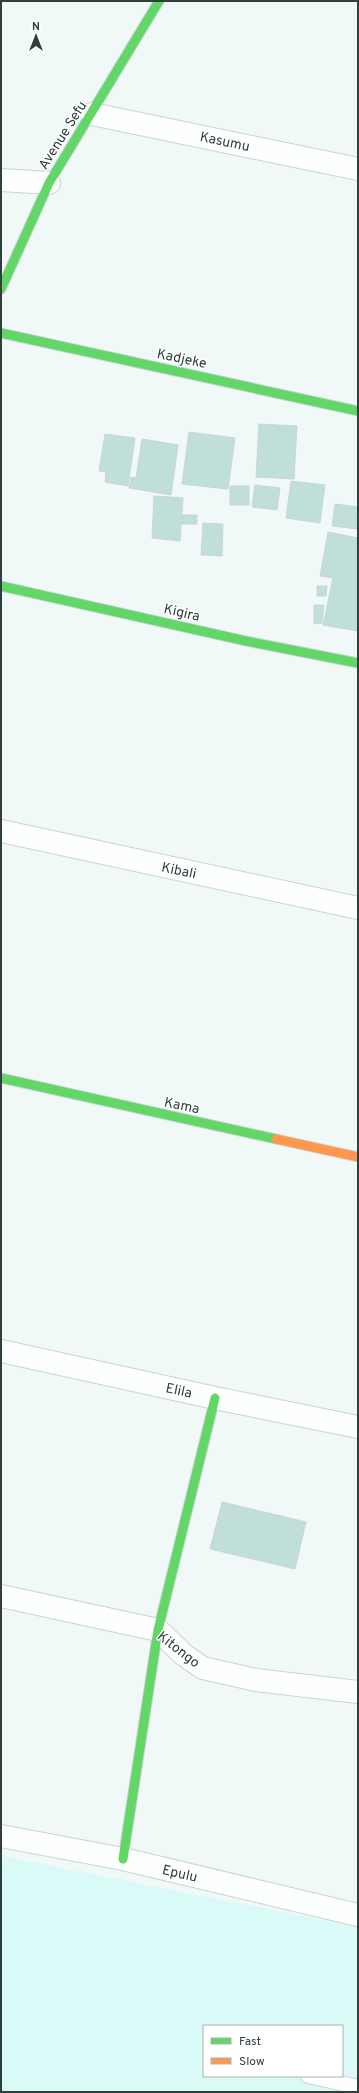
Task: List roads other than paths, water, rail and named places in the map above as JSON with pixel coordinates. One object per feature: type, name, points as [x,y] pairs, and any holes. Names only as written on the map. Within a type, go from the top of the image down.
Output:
[{"type":"street","name":"Avenue Sefu","points":[[1,289],[49,183],[92,114],[158,1]]},
{"type":"street","name":"Kasumu","points":[[92,114],[358,169]]},
{"type":"street","points":[[1,180],[49,183]]},
{"type":"street","name":"Kadjeke","points":[[1,333],[358,411]]},
{"type":"street","name":"Kigira","points":[[1,586],[246,641],[358,663]]},
{"type":"street","name":"Kibali","points":[[1,831],[358,908]]},
{"type":"street","name":"Kama","points":[[1,1078],[358,1157]]},
{"type":"street","name":"Elila","points":[[1,1351],[215,1398],[358,1427]]},
{"type":"street","points":[[123,1859],[158,1630],[215,1398]]},
{"type":"street","name":"Kitongo","points":[[1,1596],[158,1630],[184,1655],[203,1668],[256,1680],[358,1692]]},
{"type":"street","name":"Epulu","points":[[1,1836],[123,1859],[358,1915]]},
{"type":"lane","points":[[313,2077],[358,2087]]}]
